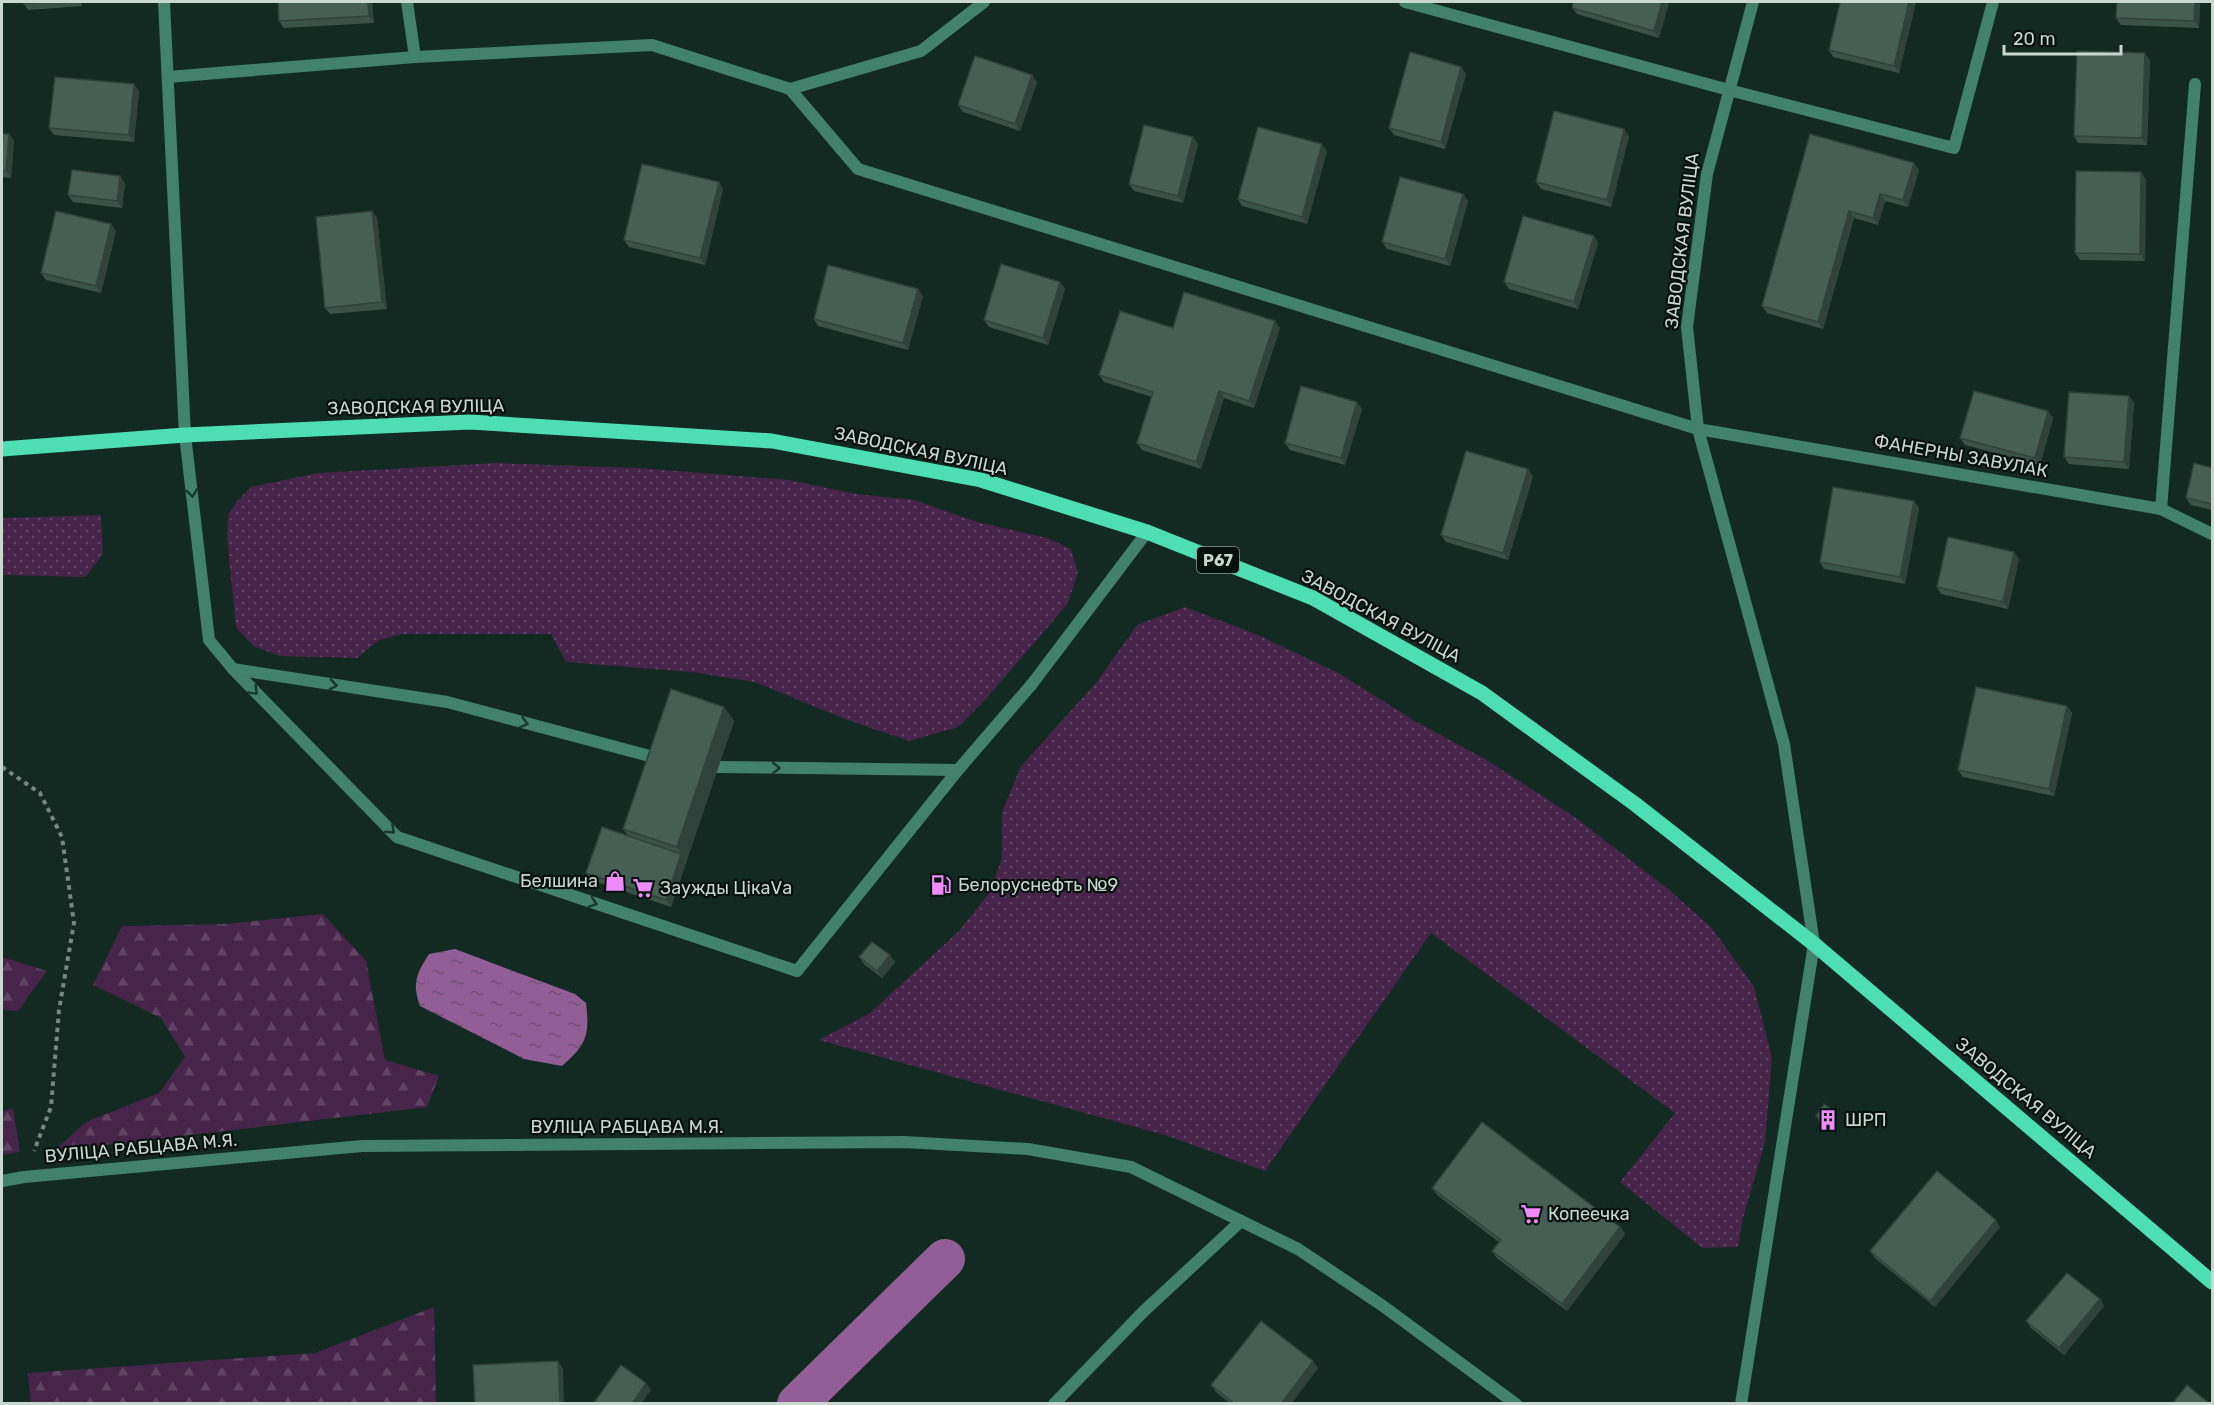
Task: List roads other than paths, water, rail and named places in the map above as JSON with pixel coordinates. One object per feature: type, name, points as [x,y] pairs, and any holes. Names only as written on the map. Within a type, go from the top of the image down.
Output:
[{"type":"main road","name":"ЗАВОДСКАЯ ВУЛІЦА","points":[[2,449],[185,435],[470,422],[772,441],[981,480],[1147,532],[1314,598],[1482,693],[1635,804],[1814,944],[2212,1282]]},
{"type":"street","points":[[164,2],[185,435],[209,640],[233,669],[396,837],[797,971],[958,770],[1032,684],[1147,532]]},
{"type":"street","points":[[406,2],[415,57]]},
{"type":"street","points":[[168,77],[415,57],[652,45],[790,89],[921,51],[984,2]]},
{"type":"street","points":[[1405,2],[1954,148],[1993,2]]},
{"type":"street","name":"ЗАВОДСКАЯ ВУЛІЦА","points":[[1753,2],[1707,174],[1688,327],[1698,429],[1784,744],[1814,944]]},
{"type":"street","points":[[2161,509],[2195,84]]},
{"type":"street","name":"ФАНЕРНЫ ЗАВУЛАК","points":[[790,89],[858,169],[1698,429],[2161,509],[2212,534]]},
{"type":"street","points":[[233,669],[447,702],[661,759]]},
{"type":"street","points":[[718,767],[958,770]]},
{"type":"street","points":[[1741,1404],[1814,944]]},
{"type":"street","name":"ВУЛІЦА РАБЦАВА М.Я.","points":[[2,1181],[24,1177],[362,1146],[904,1143],[1028,1149],[1131,1167],[1298,1249],[1383,1306],[1516,1404]]},
{"type":"street","points":[[1054,1404],[1144,1311],[1241,1221]]},
{"type":"water","points":[[455,949],[575,994],[586,1003],[587,1024],[581,1046],[562,1066],[524,1059],[420,1006],[416,991],[418,973],[429,954]]},
{"type":"waterway","points":[[797,1404],[945,1259]]},
{"type":"place","name":"Белшина","points":[[615,881]]},
{"type":"place","name":"Белоруснефть №9","points":[[941,885]]},
{"type":"place","name":"Заужды ЦікаVа","points":[[643,888]]},
{"type":"place","name":"ШРП","points":[[1828,1120]]},
{"type":"place","name":"Копеечка","points":[[1531,1214]]}]
